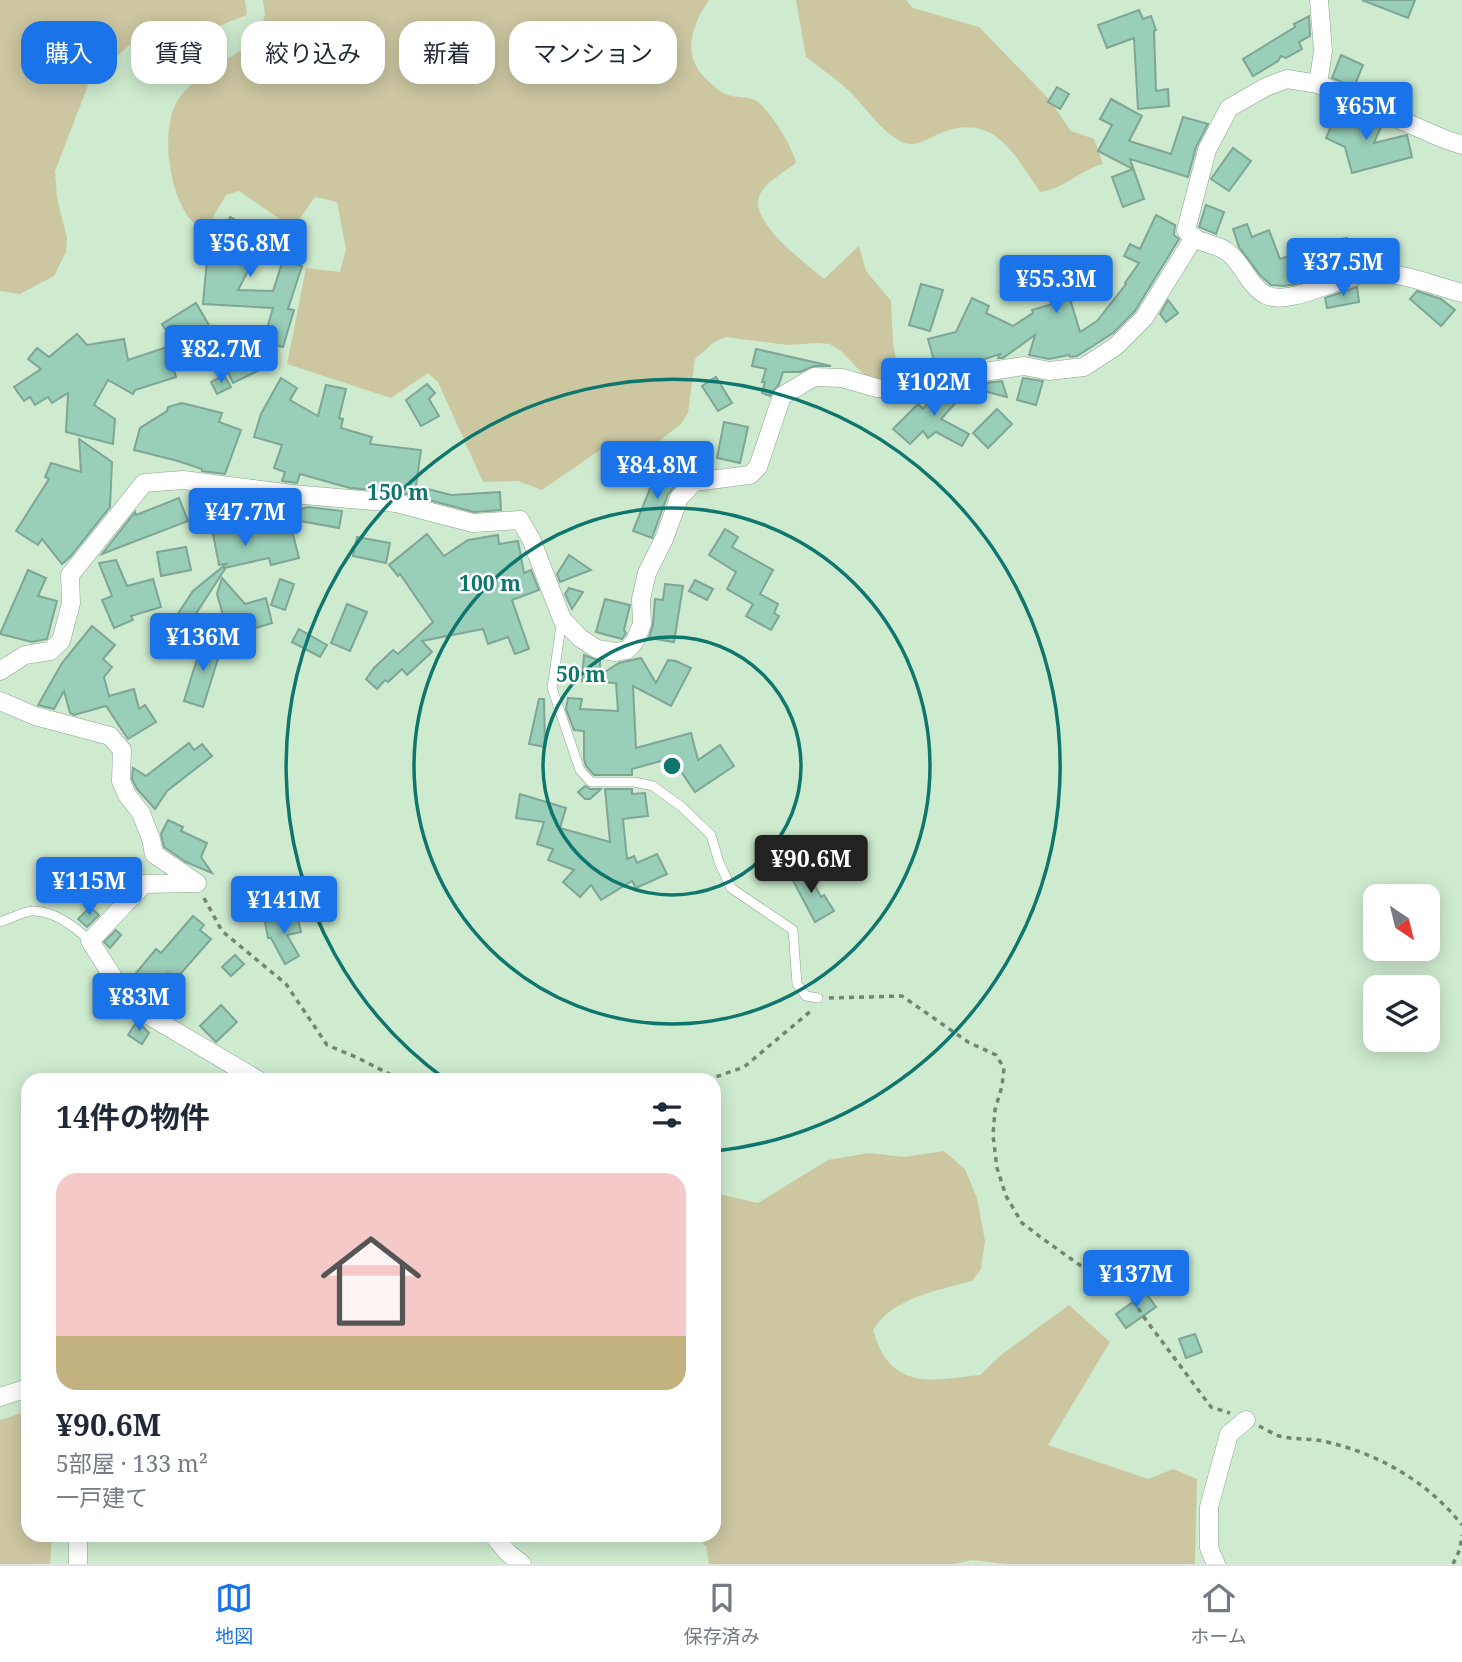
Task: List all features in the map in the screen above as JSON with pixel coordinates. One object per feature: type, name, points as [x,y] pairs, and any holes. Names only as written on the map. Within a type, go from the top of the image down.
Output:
[{"type":"street","points":[[1318,84],[1323,51],[1320,0]]},
{"type":"street","points":[[1462,145],[1318,84],[1287,79],[1266,87],[1229,108],[1207,150],[1186,230],[1193,239],[1231,254],[1256,288],[1267,296],[1282,299],[1361,274],[1380,274],[1429,282],[1462,293]]},
{"type":"street","points":[[0,671],[24,655],[50,651],[61,641],[71,603],[71,575],[144,483],[183,480],[292,494],[383,501],[472,523],[520,520],[531,539],[562,620],[580,638],[597,649],[615,652],[626,650],[635,641],[642,624],[641,599],[647,573],[664,539],[679,498],[694,482],[750,475],[758,467],[782,396],[814,377],[842,378],[877,388],[902,389],[931,380],[1024,366],[1049,371],[1084,367],[1116,346],[1144,318],[1193,239]]},
{"type":"street","points":[[0,701],[35,716],[110,736],[122,750],[121,781],[127,795],[141,813],[154,854],[197,883]]},
{"type":"street","points":[[197,883],[144,884],[90,941],[131,1005],[246,1073]]},
{"type":"street","points":[[0,1397],[21,1390]]},
{"type":"street","points":[[1216,1564],[1209,1548],[1209,1507],[1229,1434],[1246,1420]]},
{"type":"street","points":[[78,1542],[78,1564]]},
{"type":"street","points":[[499,1542],[522,1564]]},
{"type":"lane","points":[[562,620],[552,688],[580,770],[591,782],[634,782],[653,786],[682,807],[710,835],[731,888],[793,930],[797,984],[806,996],[818,998]]},
{"type":"lane","points":[[0,922],[30,911],[45,913],[74,927],[90,941]]},
{"type":"path","points":[[197,883],[222,931],[286,984],[327,1045],[387,1073]]},
{"type":"path","points":[[721,1075],[744,1067],[812,1010],[818,998],[902,996],[968,1042],[996,1055],[1004,1068],[993,1135],[997,1168],[1006,1196],[1022,1223],[1091,1273],[1112,1285],[1122,1284],[1211,1407],[1240,1416],[1280,1436],[1325,1441],[1370,1455],[1415,1480],[1448,1507],[1462,1525]]},
{"type":"path","points":[[1453,1564],[1460,1549],[1462,1535]]},
{"type":"shaded area","points":[[0,0],[245,0],[247,15],[227,23],[131,21],[131,45],[117,56],[117,21],[21,21],[21,84],[89,84],[55,171],[57,198],[67,238],[66,252],[54,276],[20,294],[0,291]]},
{"type":"shaded area","points":[[263,0],[709,0],[698,20],[692,40],[691,50],[698,70],[722,92],[752,99],[761,104],[780,128],[796,163],[773,179],[762,191],[758,202],[761,214],[779,239],[824,279],[859,246],[866,271],[891,301],[893,343],[898,369],[894,381],[868,379],[841,351],[830,344],[788,345],[726,337],[714,342],[695,359],[688,413],[681,424],[659,441],[647,445],[621,442],[607,445],[542,490],[518,481],[483,482],[438,382],[428,373],[391,398],[287,364],[306,268],[340,272],[346,249],[337,202],[315,197],[293,228],[239,191],[226,195],[205,227],[192,221],[183,208],[172,176],[169,157],[170,121],[182,94],[192,84],[227,84],[227,59],[241,51],[241,84],[385,84],[385,21],[263,21]]},
{"type":"shaded area","points":[[796,0],[906,0],[913,8],[979,27],[1048,98],[1071,131],[1094,139],[1103,164],[1057,187],[1040,192],[1009,148],[984,130],[970,127],[952,129],[917,143],[902,142],[880,125],[843,86],[806,57]]},
{"type":"shaded area","points":[[944,1151],[965,1169],[977,1198],[985,1241],[981,1269],[972,1281],[917,1297],[892,1310],[882,1319],[873,1330],[882,1353],[893,1367],[916,1378],[941,1379],[980,1375],[1001,1355],[1069,1305],[1110,1342],[1048,1445],[1148,1479],[1173,1469],[1197,1479],[1195,1564],[1005,1564],[972,1560],[954,1564],[709,1564],[706,1546],[701,1542],[721,1542],[721,1195],[758,1203],[828,1160],[869,1153],[904,1157]]},
{"type":"shaded area","points":[[21,1413],[21,1542],[52,1542],[50,1564],[0,1564],[0,1420]]},
{"type":"building","points":[[1362,0],[1415,0],[1408,18]]},
{"type":"building","points":[[1139,10],[1143,19],[1151,16],[1156,30],[1156,91],[1168,89],[1169,106],[1138,109],[1134,38],[1107,48],[1098,25]]},
{"type":"building","points":[[1309,16],[1310,36],[1299,42],[1302,49],[1286,58],[1281,56],[1278,61],[1253,76],[1243,59]]},
{"type":"building","points":[[1341,55],[1363,65],[1354,87],[1332,78]]},
{"type":"building","points":[[1057,87],[1069,94],[1060,109],[1048,102]]},
{"type":"building","points":[[1111,99],[1142,116],[1129,141],[1171,154],[1183,117],[1208,124],[1196,147],[1188,177],[1130,159],[1144,199],[1123,207],[1112,177],[1133,169],[1098,151],[1112,125],[1100,119]]},
{"type":"building","points":[[1339,108],[1382,124],[1374,143],[1407,135],[1412,157],[1352,173],[1345,147],[1326,138]]},
{"type":"building","points":[[1233,148],[1251,161],[1229,191],[1211,179]]},
{"type":"building","points":[[1206,205],[1224,212],[1216,234],[1199,227]]},
{"type":"building","points":[[1156,215],[1175,225],[1174,235],[1179,239],[1135,311],[1113,333],[1077,356],[1049,359],[1029,355],[1035,335],[1003,358],[998,358],[1000,354],[976,362],[936,368],[928,339],[956,332],[972,298],[989,306],[986,313],[1013,326],[1033,313],[1032,310],[1070,299],[1080,332],[1097,321],[1139,263],[1124,256],[1130,244],[1140,249]]},
{"type":"building","points":[[230,217],[287,247],[260,248],[238,290],[273,291],[283,260],[302,266],[288,309],[294,310],[283,347],[263,342],[273,308],[203,304],[207,259],[225,248],[221,235]]},
{"type":"building","points":[[1247,224],[1252,237],[1269,230],[1280,259],[1304,251],[1306,256],[1331,248],[1330,241],[1347,238],[1351,265],[1295,284],[1271,285],[1239,247],[1233,229]]},
{"type":"building","points":[[921,284],[943,290],[930,331],[909,325]]},
{"type":"building","points":[[1357,287],[1359,302],[1327,308],[1325,298]]},
{"type":"building","points":[[1417,291],[1441,299],[1455,310],[1441,326],[1410,299]]},
{"type":"building","points":[[1168,300],[1178,313],[1166,322],[1160,314]]},
{"type":"building","points":[[196,303],[209,325],[175,345],[162,324]]},
{"type":"building","points":[[77,334],[87,345],[124,339],[128,360],[167,347],[176,377],[135,390],[133,394],[108,380],[94,405],[115,419],[113,444],[66,432],[68,393],[52,403],[48,397],[35,405],[30,397],[24,401],[14,387],[41,369],[28,359],[37,348],[49,357]]},
{"type":"building","points":[[265,345],[274,363],[233,383],[225,366]]},
{"type":"building","points":[[756,349],[831,366],[814,366],[800,372],[783,372],[779,384],[770,396],[762,393],[766,369],[752,366]]},
{"type":"building","points":[[224,375],[231,387],[217,394],[211,382]]},
{"type":"building","points":[[716,377],[732,403],[718,411],[702,386]]},
{"type":"building","points":[[281,378],[297,388],[290,400],[318,416],[326,385],[346,389],[339,418],[343,419],[341,428],[372,437],[370,444],[421,450],[416,486],[451,495],[500,492],[501,510],[474,512],[399,492],[350,488],[300,474],[297,483],[282,481],[285,472],[274,468],[282,445],[254,437],[261,414]]},
{"type":"building","points":[[1023,378],[1043,381],[1036,405],[1017,400]]},
{"type":"building","points":[[1002,381],[1007,397],[984,391],[987,383]]},
{"type":"building","points":[[427,384],[435,393],[429,399],[439,416],[421,426],[406,400]]},
{"type":"building","points":[[967,386],[969,388],[941,419],[969,434],[962,446],[936,432],[928,438],[923,431],[910,444],[893,429],[918,404],[923,409],[938,390]]},
{"type":"building","points":[[182,403],[222,413],[219,422],[241,430],[225,474],[202,471],[178,461],[134,450],[140,428],[167,411],[168,407]]},
{"type":"building","points":[[997,409],[1012,424],[988,448],[973,433]]},
{"type":"building","points":[[724,422],[748,427],[740,463],[717,458]]},
{"type":"building","points":[[79,439],[112,462],[110,507],[62,564],[42,539],[38,545],[16,531],[49,479],[45,477],[51,463],[81,472]]},
{"type":"building","points":[[687,459],[678,482],[668,494],[652,538],[633,531],[655,476],[660,478]]},
{"type":"building","points":[[200,494],[225,497],[223,513],[234,511],[235,519],[253,514],[255,521],[308,507],[342,511],[339,528],[289,519],[299,558],[271,565],[269,558],[224,568],[186,629],[155,655],[152,653],[193,591],[226,564],[219,565],[209,513],[197,518]]},
{"type":"building","points":[[179,498],[188,521],[102,554],[135,512],[136,515]]},
{"type":"building","points":[[725,529],[738,537],[732,547],[773,570],[760,594],[778,604],[774,613],[779,616],[771,630],[746,616],[753,604],[727,589],[736,572],[709,555]]},
{"type":"building","points":[[427,534],[444,556],[468,540],[498,535],[499,544],[518,541],[524,573],[531,570],[539,590],[512,600],[529,649],[515,654],[508,637],[488,644],[483,629],[422,641],[432,652],[407,675],[402,669],[377,689],[366,679],[374,668],[393,650],[398,654],[433,622],[400,574],[398,576],[389,565]]},
{"type":"building","points":[[357,537],[390,543],[386,563],[353,556]]},
{"type":"building","points":[[186,547],[191,570],[161,576],[157,552]]},
{"type":"building","points":[[569,555],[591,570],[560,582],[557,574]]},
{"type":"building","points":[[116,560],[127,586],[153,579],[161,607],[131,616],[133,620],[114,628],[102,600],[112,596],[99,563]]},
{"type":"building","points":[[28,570],[46,578],[38,596],[57,601],[47,639],[32,642],[0,634]]},
{"type":"building","points":[[222,578],[245,604],[266,598],[272,623],[229,636],[217,594]]},
{"type":"building","points":[[280,579],[294,584],[285,610],[271,605]]},
{"type":"building","points":[[695,580],[713,589],[707,600],[689,591]]},
{"type":"building","points":[[665,584],[683,586],[674,642],[649,638],[655,599],[663,600]]},
{"type":"building","points":[[569,588],[583,592],[572,609],[565,594]]},
{"type":"building","points":[[605,599],[630,605],[624,630],[626,633],[622,639],[596,632]]},
{"type":"building","points":[[347,604],[367,612],[350,651],[331,643]]},
{"type":"building","points":[[92,626],[115,645],[103,659],[112,667],[104,677],[109,696],[134,689],[139,709],[145,705],[156,722],[128,739],[106,706],[74,715],[70,713],[64,691],[54,709],[38,705],[62,663]]},
{"type":"building","points":[[299,629],[327,645],[320,657],[292,642]]},
{"type":"building","points":[[203,640],[222,646],[203,707],[184,701]]},
{"type":"building","points":[[584,655],[600,661],[600,675],[619,663],[641,658],[656,683],[668,660],[691,668],[671,706],[633,686],[636,748],[691,733],[698,760],[720,745],[734,766],[695,792],[672,758],[632,769],[632,775],[594,775],[584,759],[584,731],[574,730],[566,709],[568,698],[582,699],[580,709],[618,711],[616,683],[582,681]]},
{"type":"building","points":[[539,699],[544,699],[545,747],[529,744]]},
{"type":"building","points":[[189,743],[194,750],[202,744],[212,756],[167,791],[155,809],[137,789],[132,779],[133,768],[146,776]]},
{"type":"building","points":[[585,786],[601,789],[590,799],[585,799],[578,792]]},
{"type":"building","points":[[605,789],[632,789],[632,794],[645,793],[648,816],[623,819],[627,859],[634,856],[637,863],[657,854],[667,874],[636,888],[632,881],[601,900],[591,885],[580,897],[563,882],[574,870],[548,860],[553,849],[537,844],[544,822],[516,818],[520,794],[566,808],[560,828],[610,842]]},
{"type":"building","points":[[168,820],[183,827],[181,831],[207,843],[201,857],[212,873],[186,862],[164,847],[161,834]]},
{"type":"building","points":[[805,867],[821,897],[824,895],[834,911],[815,922],[790,875]]},
{"type":"building","points":[[90,907],[99,915],[87,927],[78,919]]},
{"type":"building","points":[[297,915],[301,932],[287,935],[299,956],[285,964],[271,938],[268,938],[265,922]]},
{"type":"building","points":[[193,916],[204,925],[200,930],[211,939],[176,979],[168,973],[150,994],[132,978],[156,949],[161,953]]},
{"type":"building","points":[[116,930],[121,935],[110,948],[104,942]]},
{"type":"building","points":[[235,955],[244,964],[231,976],[222,967]]},
{"type":"building","points":[[221,1005],[237,1022],[216,1042],[200,1026]]},
{"type":"building","points":[[137,1021],[149,1033],[142,1044],[128,1035]]},
{"type":"building","points":[[1146,1293],[1156,1307],[1126,1328],[1116,1314]]},
{"type":"building","points":[[1195,1334],[1202,1352],[1186,1358],[1179,1339]]}]
